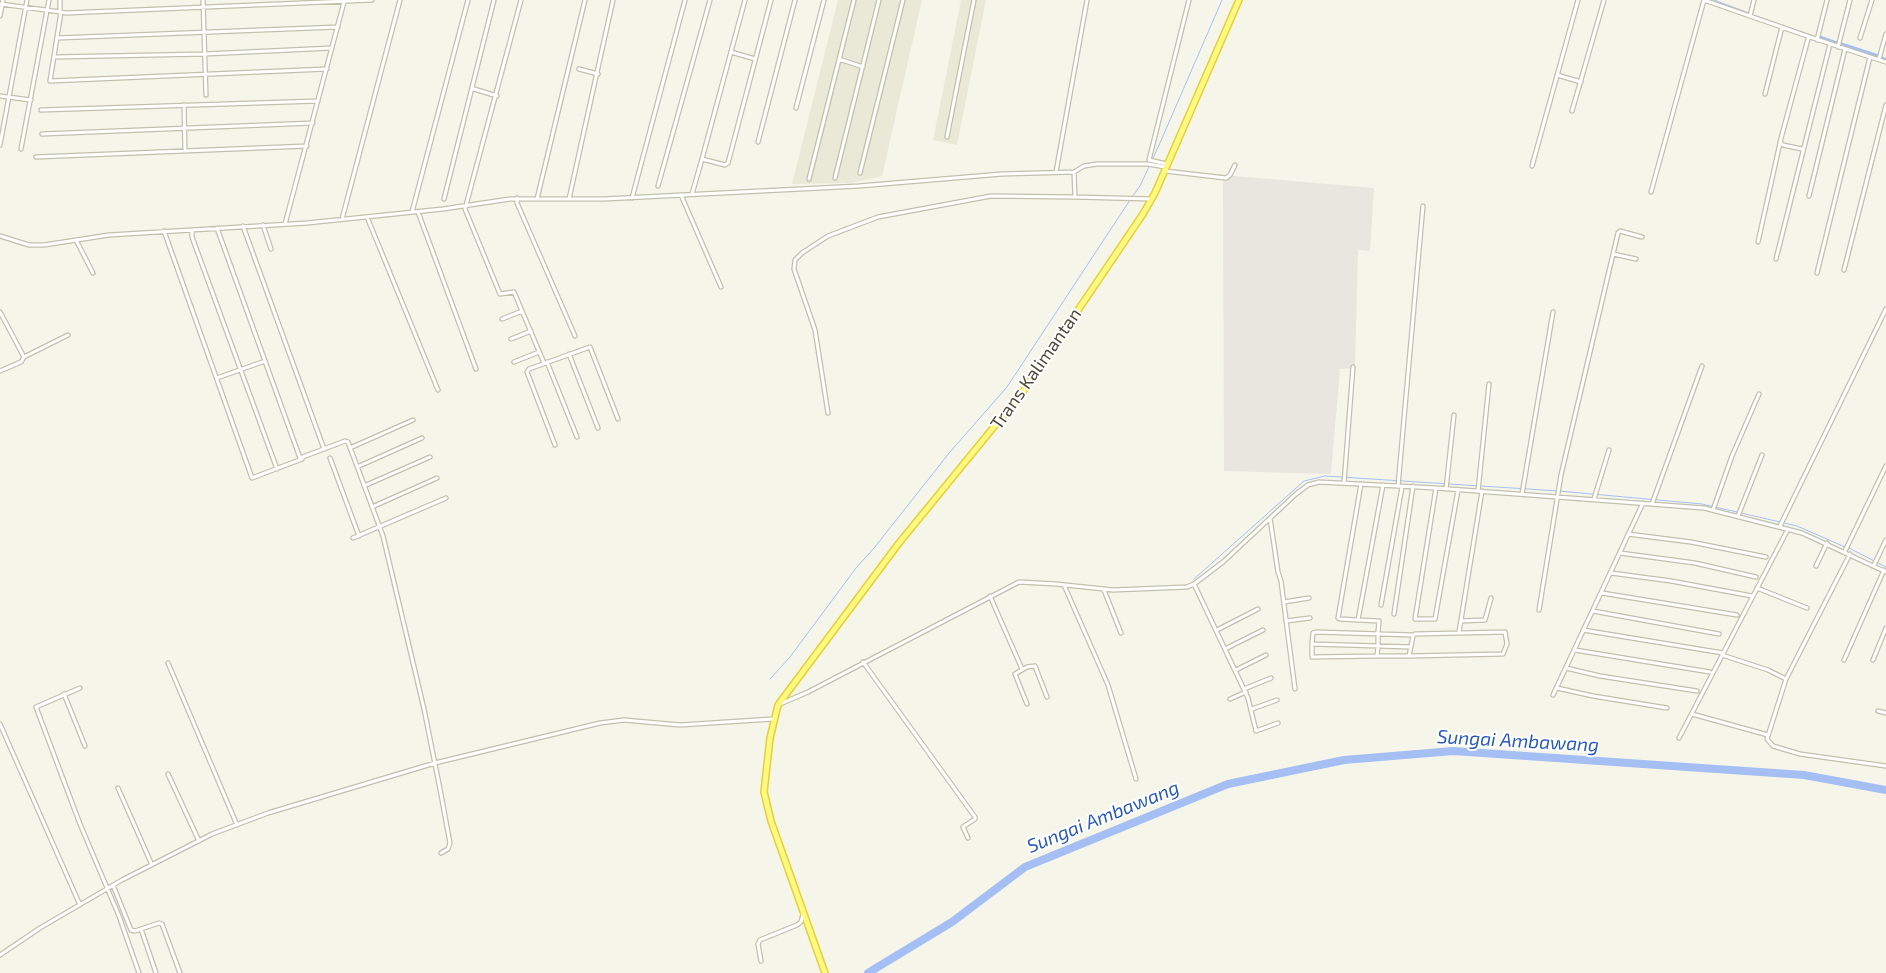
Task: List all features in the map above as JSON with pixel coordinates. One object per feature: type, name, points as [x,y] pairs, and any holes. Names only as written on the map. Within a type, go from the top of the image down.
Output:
[{"type":"highway","name":"Trans Kalimantan","points":[[825,973],[803,914],[764,792],[773,719],[778,704],[899,543],[1024,390],[1152,199],[1239,0]]},
{"type":"street","points":[[0,145],[27,0]]},
{"type":"street","points":[[22,149],[49,0]]},
{"type":"street","points":[[60,0],[59,8],[61,12],[50,81],[327,70]]},
{"type":"street","points":[[203,0],[206,95]]},
{"type":"street","points":[[0,16],[2,3],[61,12],[372,0]]},
{"type":"street","points":[[342,219],[400,0]]},
{"type":"street","points":[[412,212],[468,0]]},
{"type":"street","points":[[444,199],[474,88],[494,0]]},
{"type":"street","points":[[522,0],[465,209],[500,294],[514,292],[577,437]]},
{"type":"street","points":[[537,199],[585,0]]},
{"type":"street","points":[[568,200],[598,74],[613,0]]},
{"type":"street","points":[[632,198],[686,0]]},
{"type":"street","points":[[658,186],[710,0]]},
{"type":"street","points":[[692,194],[745,0]]},
{"type":"street","points":[[702,159],[728,164],[771,0]]},
{"type":"street","points":[[758,142],[795,0]]},
{"type":"street","points":[[796,108],[824,0]]},
{"type":"street","points":[[809,179],[854,0]]},
{"type":"street","points":[[835,178],[879,0]]},
{"type":"street","points":[[860,173],[903,0]]},
{"type":"street","points":[[947,137],[974,0]]},
{"type":"street","points":[[1056,172],[1086,0]]},
{"type":"street","points":[[1151,163],[1149,159],[1189,0]]},
{"type":"street","points":[[1532,166],[1578,0]]},
{"type":"street","points":[[1572,111],[1604,0]]},
{"type":"street","points":[[1651,192],[1704,0],[1809,38],[1886,62]]},
{"type":"street","points":[[1750,16],[1754,0]]},
{"type":"street","points":[[1817,40],[1827,0]]},
{"type":"street","points":[[1838,47],[1850,0]]},
{"type":"street","points":[[1860,38],[1872,0]]},
{"type":"street","points":[[285,224],[344,2]]},
{"type":"street","points":[[57,38],[338,27]]},
{"type":"street","points":[[1765,94],[1782,27]]},
{"type":"street","points":[[1879,59],[1886,34]]},
{"type":"street","points":[[1758,242],[1780,142],[1809,38]]},
{"type":"street","points":[[1776,259],[1802,149],[1830,44]]},
{"type":"street","points":[[54,57],[205,54],[332,48]]},
{"type":"street","points":[[1809,196],[1845,49]]},
{"type":"street","points":[[731,52],[755,59]]},
{"type":"street","points":[[1817,273],[1870,57]]},
{"type":"street","points":[[839,59],[863,67]]},
{"type":"street","points":[[579,69],[598,74]]},
{"type":"street","points":[[1557,76],[1581,82]]},
{"type":"street","points":[[474,88],[497,96]]},
{"type":"street","points":[[0,96],[31,100]]},
{"type":"street","points":[[41,110],[318,101]]},
{"type":"street","points":[[184,105],[185,151]]},
{"type":"street","points":[[1844,270],[1886,105]]},
{"type":"street","points":[[42,134],[312,123]]},
{"type":"street","points":[[1780,142],[1783,146],[1802,149]]},
{"type":"street","points":[[36,156],[307,146]]},
{"type":"street","points":[[0,236],[29,245],[109,234],[285,224],[367,217],[517,198],[568,200],[632,198],[859,186],[1074,172],[1084,166],[1096,164],[1151,163],[1228,178],[1235,165]]},
{"type":"street","points":[[1074,172],[1074,197]]},
{"type":"street","points":[[681,195],[721,287]]},
{"type":"street","points":[[828,413],[815,330],[794,269],[795,260],[802,253],[828,236],[878,217],[991,196],[1125,200],[1136,198],[1152,199]]},
{"type":"street","points":[[517,198],[517,203],[575,336]]},
{"type":"street","points":[[1382,605],[1399,486],[1423,206]]},
{"type":"street","points":[[418,212],[476,369]]},
{"type":"street","points":[[367,217],[438,390]]},
{"type":"street","points":[[264,225],[271,249]]},
{"type":"street","points":[[243,226],[324,449]]},
{"type":"street","points":[[217,228],[302,459]]},
{"type":"street","points":[[192,230],[192,237],[277,469]]},
{"type":"street","points":[[164,231],[252,478],[345,441],[350,448],[380,527],[435,763],[450,843],[448,849],[441,852]]},
{"type":"street","points":[[1539,610],[1557,493],[1619,231],[1642,237]]},
{"type":"street","points":[[76,240],[92,273]]},
{"type":"street","points":[[1613,254],[1636,259]]},
{"type":"street","points":[[1780,526],[1886,309]]},
{"type":"street","points":[[502,319],[522,311]]},
{"type":"street","points":[[0,312],[24,358]]},
{"type":"street","points":[[1522,493],[1553,312]]},
{"type":"street","points":[[511,339],[530,331]]},
{"type":"street","points":[[0,371],[21,362],[24,358],[68,335]]},
{"type":"street","points":[[555,446],[527,372],[546,363],[590,346],[618,419]]},
{"type":"street","points":[[514,362],[539,352]]},
{"type":"street","points":[[569,354],[598,428]]},
{"type":"street","points":[[217,378],[265,361]]},
{"type":"street","points":[[1652,504],[1702,366]]},
{"type":"street","points":[[1345,480],[1353,367]]},
{"type":"street","points":[[1478,490],[1489,384]]},
{"type":"street","points":[[1713,510],[1732,456],[1758,394]]},
{"type":"street","points":[[1446,485],[1454,415]]},
{"type":"street","points":[[350,448],[413,420]]},
{"type":"street","points":[[357,467],[422,438]]},
{"type":"street","points":[[1594,498],[1609,450]]},
{"type":"street","points":[[1738,516],[1762,455]]},
{"type":"street","points":[[364,486],[430,457]]},
{"type":"street","points":[[330,458],[360,536]]},
{"type":"street","points":[[1845,551],[1886,466]]},
{"type":"street","points":[[372,507],[437,478]]},
{"type":"street","points":[[778,704],[808,692],[1019,582],[1064,584],[1104,590],[1168,588],[1194,584],[1207,577],[1270,517],[1308,485],[1345,480],[1361,484],[1436,488],[1446,485],[1458,490],[1478,490],[1482,492],[1557,493],[1713,510],[1788,528],[1827,543],[1885,571],[1844,660]]},
{"type":"street","points":[[1361,484],[1338,618],[1379,621],[1377,656]]},
{"type":"street","points":[[1358,620],[1382,485]]},
{"type":"street","points":[[1394,614],[1413,486]]},
{"type":"street","points":[[1436,488],[1415,619],[1436,619],[1458,490]]},
{"type":"street","points":[[1459,632],[1482,492]]},
{"type":"street","points":[[353,538],[446,498]]},
{"type":"street","points":[[1553,695],[1643,503]]},
{"type":"street","points":[[1270,517],[1284,602],[1295,689]]},
{"type":"street","points":[[1679,738],[1788,528]]},
{"type":"street","points":[[1628,534],[1691,542],[1766,557]]},
{"type":"street","points":[[1874,565],[1886,540]]},
{"type":"street","points":[[1816,566],[1827,543]]},
{"type":"street","points":[[1620,553],[1694,563],[1756,577]]},
{"type":"street","points":[[1850,554],[1786,679],[1768,734],[1768,741],[1773,746],[1800,754],[1886,766]]},
{"type":"street","points":[[1611,573],[1671,581],[1752,596]]},
{"type":"street","points":[[1064,584],[1108,686],[1136,779]]},
{"type":"street","points":[[1194,584],[1245,691],[1252,709],[1256,731],[1278,723]]},
{"type":"street","points":[[1757,588],[1807,608]]},
{"type":"street","points":[[1104,590],[1121,634]]},
{"type":"street","points":[[1602,593],[1737,615]]},
{"type":"street","points":[[990,596],[1022,669]]},
{"type":"street","points":[[1284,602],[1309,598]]},
{"type":"street","points":[[1461,621],[1485,620],[1491,598]]},
{"type":"street","points":[[1217,630],[1258,609]]},
{"type":"street","points":[[1593,611],[1719,634]]},
{"type":"street","points":[[1286,621],[1310,618]]},
{"type":"street","points":[[1873,660],[1886,628]]},
{"type":"street","points":[[1226,648],[1263,630]]},
{"type":"street","points":[[1584,630],[1722,654],[1768,670],[1786,679]]},
{"type":"street","points":[[1314,632],[1378,632],[1413,635],[1505,632],[1507,636],[1506,651],[1503,654],[1315,658],[1311,656],[1314,632]]},
{"type":"street","points":[[1409,656],[1413,635]]},
{"type":"street","points":[[1312,644],[1411,647]]},
{"type":"street","points":[[1575,650],[1710,672]]},
{"type":"street","points":[[1236,670],[1266,655]]},
{"type":"street","points":[[863,662],[975,817],[975,820],[963,827],[968,838]]},
{"type":"street","points":[[168,663],[237,825]]},
{"type":"street","points":[[1027,704],[1015,674],[1022,669],[1034,665],[1047,697]]},
{"type":"street","points":[[1566,668],[1600,676],[1697,691]]},
{"type":"street","points":[[1230,699],[1270,678]]},
{"type":"street","points":[[80,688],[36,707],[77,817],[122,923],[138,973]]},
{"type":"street","points":[[1556,688],[1667,708]]},
{"type":"street","points":[[64,694],[85,746]]},
{"type":"street","points":[[1252,709],[1277,700]]},
{"type":"street","points":[[1878,711],[1886,713]]},
{"type":"street","points":[[1692,714],[1768,734]]},
{"type":"street","points":[[0,955],[107,888],[200,841],[237,825],[435,763],[616,720],[680,725],[773,719]]},
{"type":"street","points":[[0,724],[80,905]]},
{"type":"street","points":[[168,774],[200,841]]},
{"type":"street","points":[[118,788],[152,865]]},
{"type":"street","points":[[113,885],[131,930],[161,923],[180,973]]},
{"type":"street","points":[[761,961],[758,944],[760,940],[797,925],[801,922],[803,914]]},
{"type":"street","points":[[141,929],[156,973]]},
{"type":"shaded area","points":[[838,0],[922,0],[882,176],[851,183],[792,184]]},
{"type":"shaded area","points":[[961,0],[986,0],[957,145],[933,140]]},
{"type":"shaded area","points":[[1223,175],[1374,188],[1370,251],[1358,250],[1355,368],[1340,369],[1331,474],[1224,471]]},
{"type":"waterway","points":[[1132,197],[1140,186],[1160,143],[1222,0]]},
{"type":"waterway","points":[[1714,0],[1749,13]]},
{"type":"waterway","points":[[1753,15],[1814,36]]},
{"type":"waterway","points":[[1821,38],[1835,43]]},
{"type":"waterway","points":[[1842,45],[1876,56]]},
{"type":"waterway","points":[[1882,59],[1886,60]]},
{"type":"waterway","points":[[770,679],[790,657],[856,568],[950,452],[1007,387],[1130,200]]},
{"type":"waterway","points":[[1194,579],[1304,481],[1325,476],[1559,491],[1702,504],[1780,522]]},
{"type":"waterway","points":[[1784,523],[1797,526],[1845,547]]},
{"type":"waterway","points":[[1849,548],[1886,567]]},
{"type":"waterway","name":"Sungai Ambawang","points":[[868,973],[952,922],[1025,867],[1228,784],[1344,760],[1453,751],[1804,775],[1886,790]]}]
